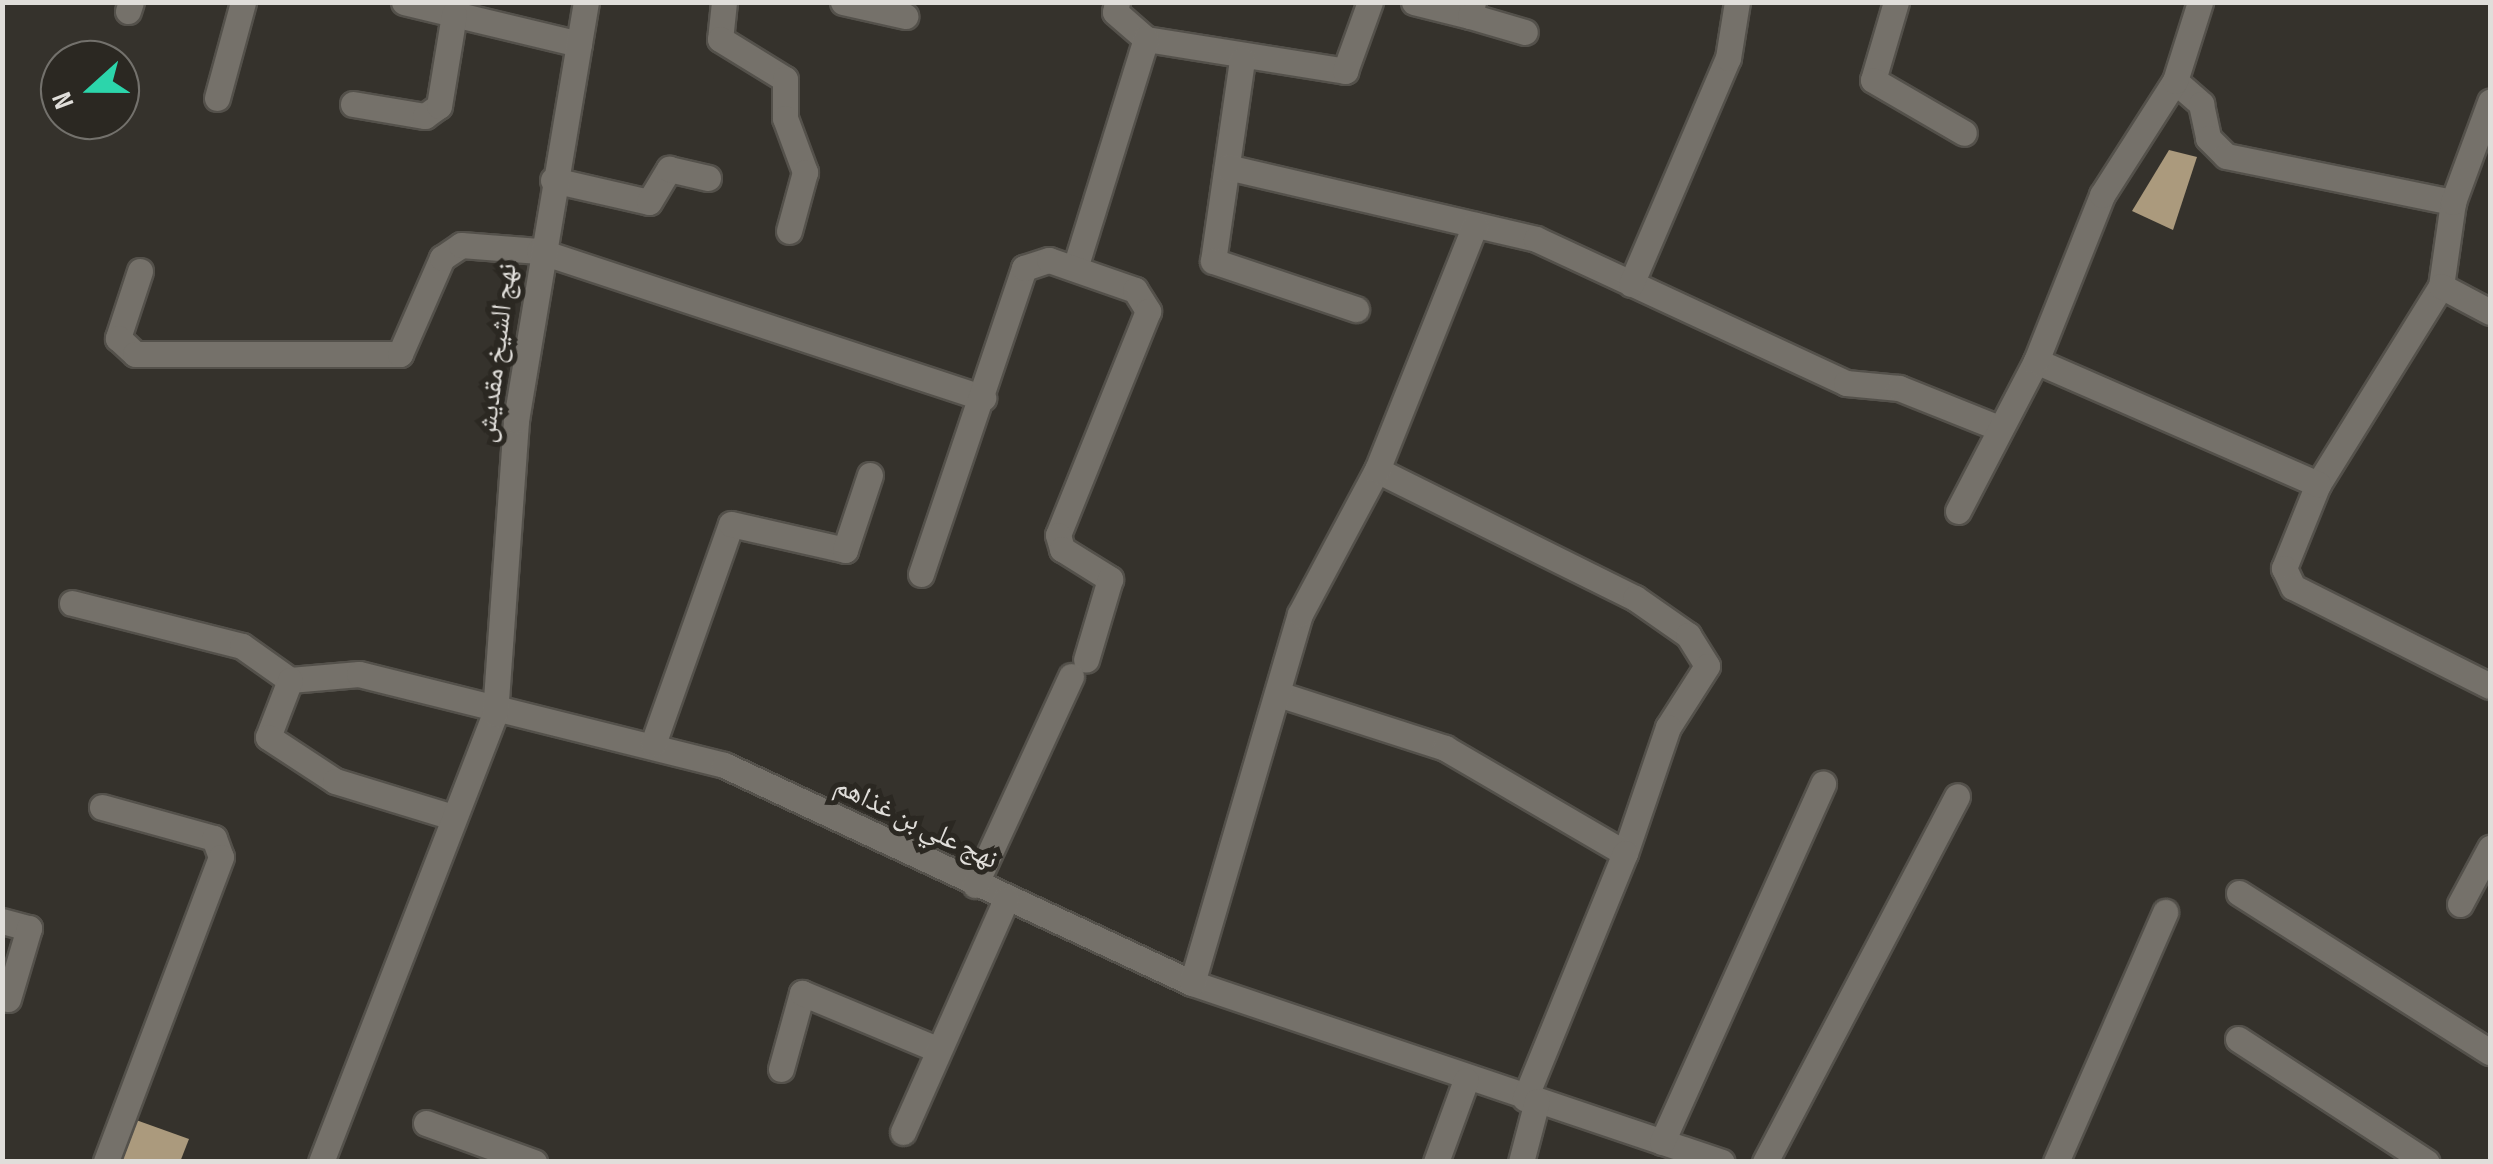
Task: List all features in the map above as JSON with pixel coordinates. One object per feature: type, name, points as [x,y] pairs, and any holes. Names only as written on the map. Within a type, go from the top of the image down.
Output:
[{"type":"street","points":[[217,98],[243,2]]},
{"type":"street","points":[[404,2],[579,44]]},
{"type":"street","name":"نهج الشيخ مقديش","points":[[321,1162],[495,714],[539,251],[586,2]]},
{"type":"street","points":[[724,2],[720,39],[786,79],[785,118],[805,172],[789,231]]},
{"type":"street","points":[[843,2],[906,16]]},
{"type":"street","points":[[1116,8],[1146,39],[1242,60],[1345,70],[1370,2]]},
{"type":"street","points":[[1414,2],[1471,9],[1525,32]]},
{"type":"street","points":[[1631,284],[1728,58],[1737,2]]},
{"type":"street","points":[[1896,2],[1874,80],[1964,133]]},
{"type":"street","points":[[1958,512],[2036,361],[2102,195],[2175,81],[2200,2]]},
{"type":"street","points":[[353,104],[425,116],[438,106],[454,14]]},
{"type":"street","points":[[1074,268],[1146,39]]},
{"type":"street","points":[[1242,60],[1213,262],[1356,309]]},
{"type":"street","points":[[2175,81],[2201,104],[2208,138],[2226,156],[2452,202]]},
{"type":"street","points":[[2490,102],[2452,202],[2441,286],[2318,484],[2284,568],[2292,586],[2490,686]]},
{"type":"street","points":[[1227,167],[1536,239],[1846,383],[1898,388],[2000,428]]},
{"type":"street","points":[[552,180],[649,202],[669,169],[708,178]]},
{"type":"street","points":[[1192,983],[1300,614],[1377,470],[1475,225]]},
{"type":"street","points":[[140,272],[118,338],[125,352],[387,357],[408,346],[450,249],[539,251],[984,398]]},
{"type":"street","points":[[921,574],[984,398],[1024,268],[1040,259],[1141,293],[1148,312],[1058,535],[1062,549],[1110,579],[1078,668],[974,885]]},
{"type":"street","points":[[2441,286],[2490,312]]},
{"type":"street","points":[[2036,361],[2318,484]]},
{"type":"street","points":[[1377,470],[1635,598],[1688,635],[1706,666],[1668,727],[1531,1100],[1521,1162]]},
{"type":"street","points":[[653,744],[731,524],[844,550],[870,474]]},
{"type":"street","points":[[72,602],[242,646],[290,680],[268,738],[336,781],[453,817]]},
{"type":"street","name":"نهج علي بن غذاهم","points":[[290,680],[359,674],[495,714],[653,744],[724,765],[1006,900],[1192,983],[1466,1080],[1722,1162]]},
{"type":"street","points":[[1278,694],[1445,748],[1624,853]]},
{"type":"street","points":[[1662,1142],[1823,783]]},
{"type":"street","points":[[1765,1162],[1957,796]]},
{"type":"street","points":[[102,807],[214,838],[221,857],[106,1162]]},
{"type":"street","points":[[2460,904],[2490,848]]},
{"type":"street","points":[[2239,894],[2490,1052]]},
{"type":"street","points":[[903,1132],[1006,900]]},
{"type":"street","points":[[2056,1162],[2165,912]]},
{"type":"street","points":[[2,921],[29,928],[8,999]]},
{"type":"street","points":[[781,1069],[802,993],[939,1050]]},
{"type":"street","points":[[2238,1039],[2427,1162]]},
{"type":"street","points":[[1436,1162],[1466,1080]]},
{"type":"street","points":[[426,1123],[534,1162]]},
{"type":"building","points":[[2169,150],[2197,157],[2173,230],[2132,211]]},
{"type":"building","points":[[136,1120],[189,1139],[180,1162],[119,1162]]}]
